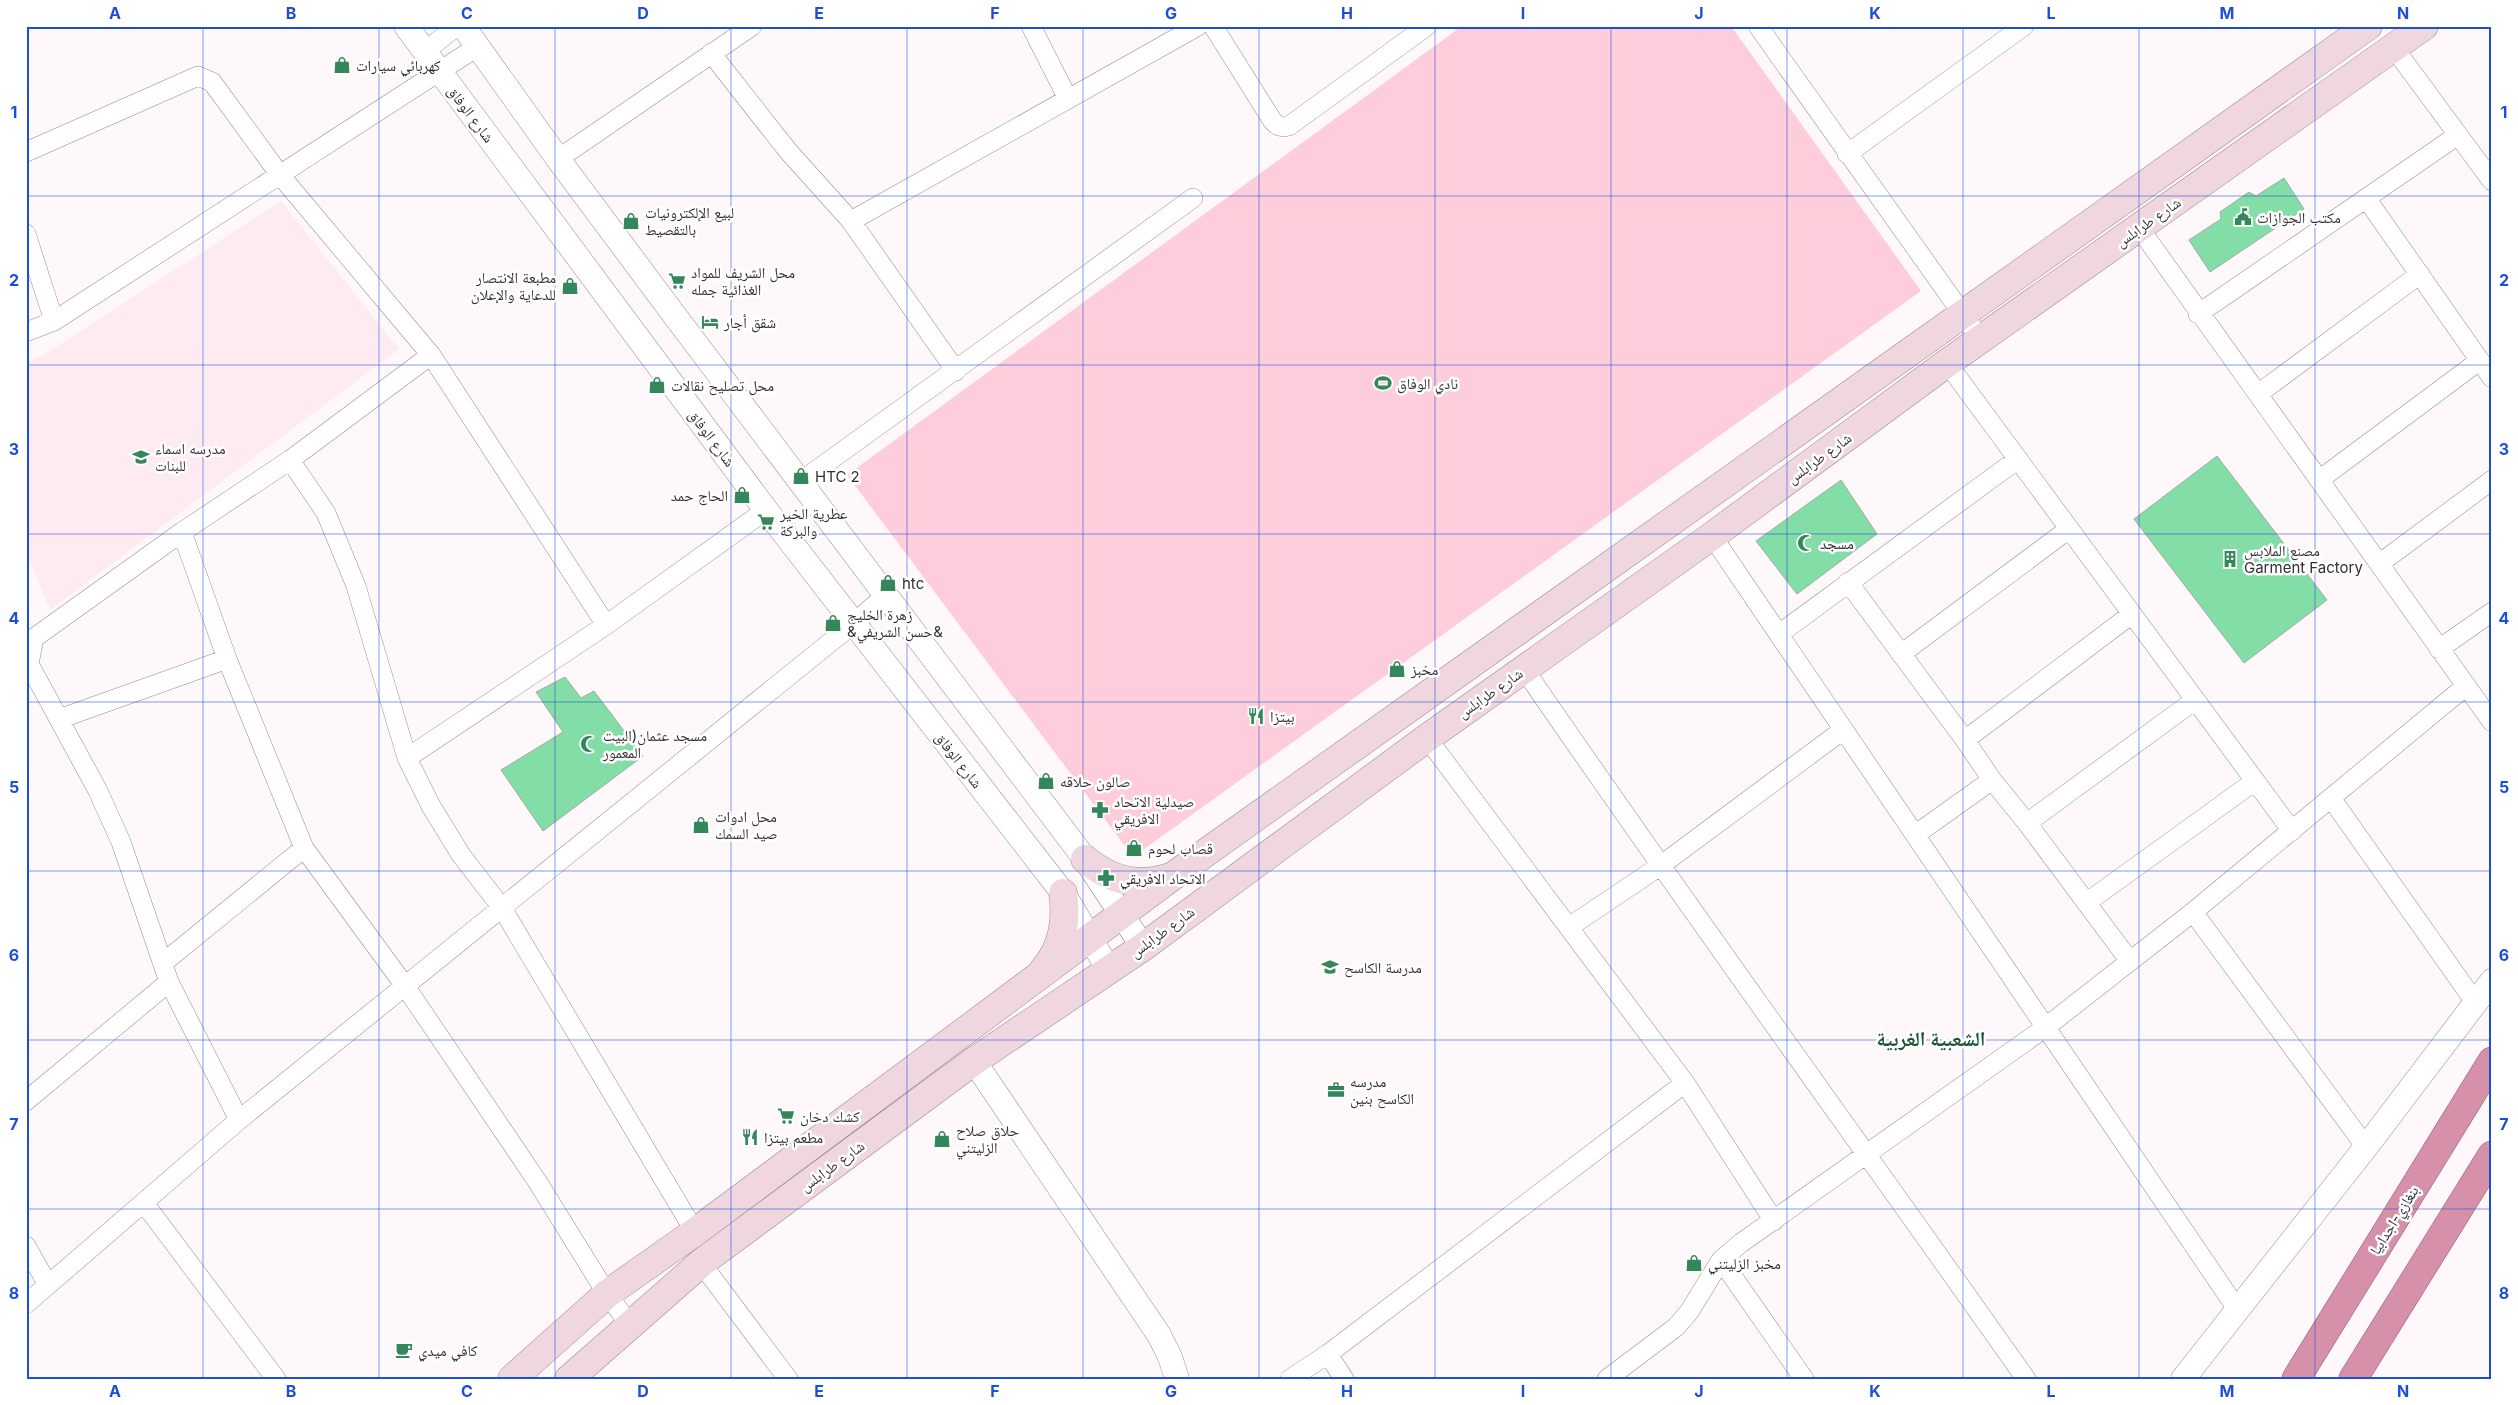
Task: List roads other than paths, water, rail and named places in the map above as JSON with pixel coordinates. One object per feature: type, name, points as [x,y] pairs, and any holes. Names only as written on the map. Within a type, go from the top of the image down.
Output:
[{"type":"highway","name":"بنغازي-اجدابيا","points":[[2296,1379],[2492,1061]]},
{"type":"highway","points":[[2353,1379],[2492,1155]]},
{"type":"main road","name":"شارع طرابلس","points":[[569,1379],[701,1263],[974,1062],[1143,947],[1427,738],[1712,536],[1947,364],[2424,26]]},
{"type":"main road","name":"شارع طرابلس","points":[[512,1379],[607,1294],[695,1232],[1039,974],[1091,939],[1174,876],[1962,316],[2363,28]]},
{"type":"main road","points":[[1085,859],[1111,877],[1127,881],[1142,883],[1174,876]]},
{"type":"main road","points":[[1039,974],[1059,946],[1066,911],[1063,893]]},
{"type":"street","name":"شارع الوفاق","points":[[406,26],[766,510],[1063,893],[1109,970]]},
{"type":"street","points":[[424,52],[457,26]]},
{"type":"street","points":[[463,26],[558,159],[1085,859],[1143,947]]},
{"type":"street","points":[[558,159],[752,26]]},
{"type":"street","points":[[1031,26],[1068,99]]},
{"type":"street","points":[[850,221],[1201,26],[1272,120],[1282,128],[1289,126],[1427,26]]},
{"type":"street","points":[[1758,26],[1962,316],[1981,340]]},
{"type":"street","points":[[1847,154],[2024,26]]},
{"type":"street","points":[[26,332],[54,321],[477,47]]},
{"type":"street","points":[[2394,48],[2492,181]]},
{"type":"street","points":[[711,53],[788,151],[850,221],[956,371]]},
{"type":"street","points":[[26,152],[198,76],[212,82],[280,174],[431,355],[606,625]]},
{"type":"street","points":[[2198,314],[2458,135]]},
{"type":"street","points":[[800,482],[1193,198]]},
{"type":"street","points":[[2366,198],[2492,378]]},
{"type":"street","points":[[2140,229],[2198,314],[2258,394],[2492,722]]},
{"type":"street","points":[[26,234],[54,321]]},
{"type":"street","points":[[2258,394],[2420,274]]},
{"type":"street","points":[[239,1120],[169,982],[121,842],[98,791],[28,665],[30,632],[290,460],[431,355]]},
{"type":"street","points":[[2319,480],[2479,361]]},
{"type":"street","points":[[1947,364],[2292,831]]},
{"type":"street","points":[[1779,634],[2018,459]]},
{"type":"street","points":[[290,460],[326,513],[356,586],[407,758],[446,833],[502,908],[695,1232]]},
{"type":"street","points":[[2379,564],[2492,480]]},
{"type":"street","points":[[407,758],[606,625],[766,510]]},
{"type":"street","points":[[1901,654],[2069,529]]},
{"type":"street","points":[[182,532],[227,659],[304,848],[405,986],[537,1181],[607,1294],[630,1325]]},
{"type":"street","points":[[1712,536],[2238,1309]]},
{"type":"street","points":[[1848,582],[1965,740],[1992,780],[2027,823],[2129,960]]},
{"type":"street","points":[[26,1304],[239,1120],[853,624],[887,594]]},
{"type":"street","points":[[2439,648],[2492,612]]},
{"type":"street","points":[[1965,740],[2132,614]]},
{"type":"street","points":[[59,719],[227,659]]},
{"type":"street","points":[[1524,669],[1660,866],[1868,1154],[2026,1379]]},
{"type":"street","points":[[1607,1379],[1676,1327],[1689,1312],[1721,1260],[2046,1027],[2129,960],[2193,912],[2466,686]]},
{"type":"street","points":[[2027,823],[2196,700]]},
{"type":"street","points":[[1569,927],[1660,866],[1843,730]]},
{"type":"street","points":[[1427,738],[1685,1083],[1774,1221]]},
{"type":"street","points":[[1915,835],[1992,780]]},
{"type":"street","points":[[2086,903],[2255,781]]},
{"type":"street","points":[[2331,798],[2475,1002]]},
{"type":"street","points":[[163,963],[304,848]]},
{"type":"street","points":[[2193,912],[2366,1147]]},
{"type":"street","points":[[2182,1379],[2366,1147],[2492,981]]},
{"type":"street","points":[[26,1101],[169,982]]},
{"type":"street","points":[[974,1062],[1159,1335],[1170,1357],[1176,1379]]},
{"type":"street","points":[[1290,1379],[1328,1354],[1685,1083]]},
{"type":"street","points":[[144,1202],[276,1379]]},
{"type":"street","points":[[26,1246],[48,1285]]},
{"type":"street","points":[[1721,1260],[1804,1379]]},
{"type":"street","points":[[701,1263],[788,1379]]},
{"type":"street","points":[[1328,1354],[1344,1379]]},
{"type":"place","name":"كهربائي سيارات","points":[[342,65]]},
{"type":"place","name":"مكتب الجوازات","points":[[2243,217]]},
{"type":"place","name":"لبيع الإلكترونيات بالتقصيط","points":[[631,221]]},
{"type":"place","name":"محل الشريف للمواد الغذائية جمله","points":[[677,281]]},
{"type":"place","name":"مطبعة الانتصار للدعاية والإعلان","points":[[570,286]]},
{"type":"place","name":"شقق أجار","points":[[710,322]]},
{"type":"place","name":"نادي الوفاق","points":[[1383,383]]},
{"type":"place","name":"محل تصليح نقالات","points":[[657,385]]},
{"type":"place","name":"مدرسه اسماء للبنات","points":[[141,457]]},
{"type":"place","name":"HTC 2","points":[[801,476]]},
{"type":"place","name":"الحاج حمد","points":[[742,495]]},
{"type":"place","name":"عطرية الخير والبركة","points":[[766,522]]},
{"type":"place","name":"مسجد","points":[[1806,543]]},
{"type":"place","name":"مصنع الملابس Garment Factory","points":[[2230,559]]},
{"type":"place","name":"htc","points":[[888,583]]},
{"type":"place","name":"زهرة الخليج &حسن الشريفي&","points":[[833,623]]},
{"type":"place","name":"مخبز","points":[[1397,669]]},
{"type":"place","name":"بيتزا","points":[[1256,716]]},
{"type":"place","name":"مسجد عثمان(البيت المعمور","points":[[589,744]]},
{"type":"place","name":"صالون حلاقه","points":[[1046,781]]},
{"type":"place","name":"صيدلية الاتحاد الافريقي","points":[[1100,810]]},
{"type":"place","name":"محل ادوات صيد السمك","points":[[701,825]]},
{"type":"place","name":"قصاب لحوم","points":[[1134,848]]},
{"type":"place","name":"الاتحاد الافريقي","points":[[1106,878]]},
{"type":"place","name":"مدرسة الكاسح","points":[[1330,967]]},
{"type":"place","name":"مدرسه الكاسح بنين","points":[[1336,1090]]},
{"type":"place","name":"كشك دخان","points":[[786,1116]]},
{"type":"place","name":"مطعم بيتزا","points":[[750,1137]]},
{"type":"place","name":"حلاق صلاح الزليتني","points":[[942,1139]]},
{"type":"place","name":"مخبز الزليتني","points":[[1694,1263]]},
{"type":"place","name":"كافي ميدي","points":[[404,1350]]},
{"type":"district","name":"الشعبية الغربية","points":[[1931,1039]]}]
